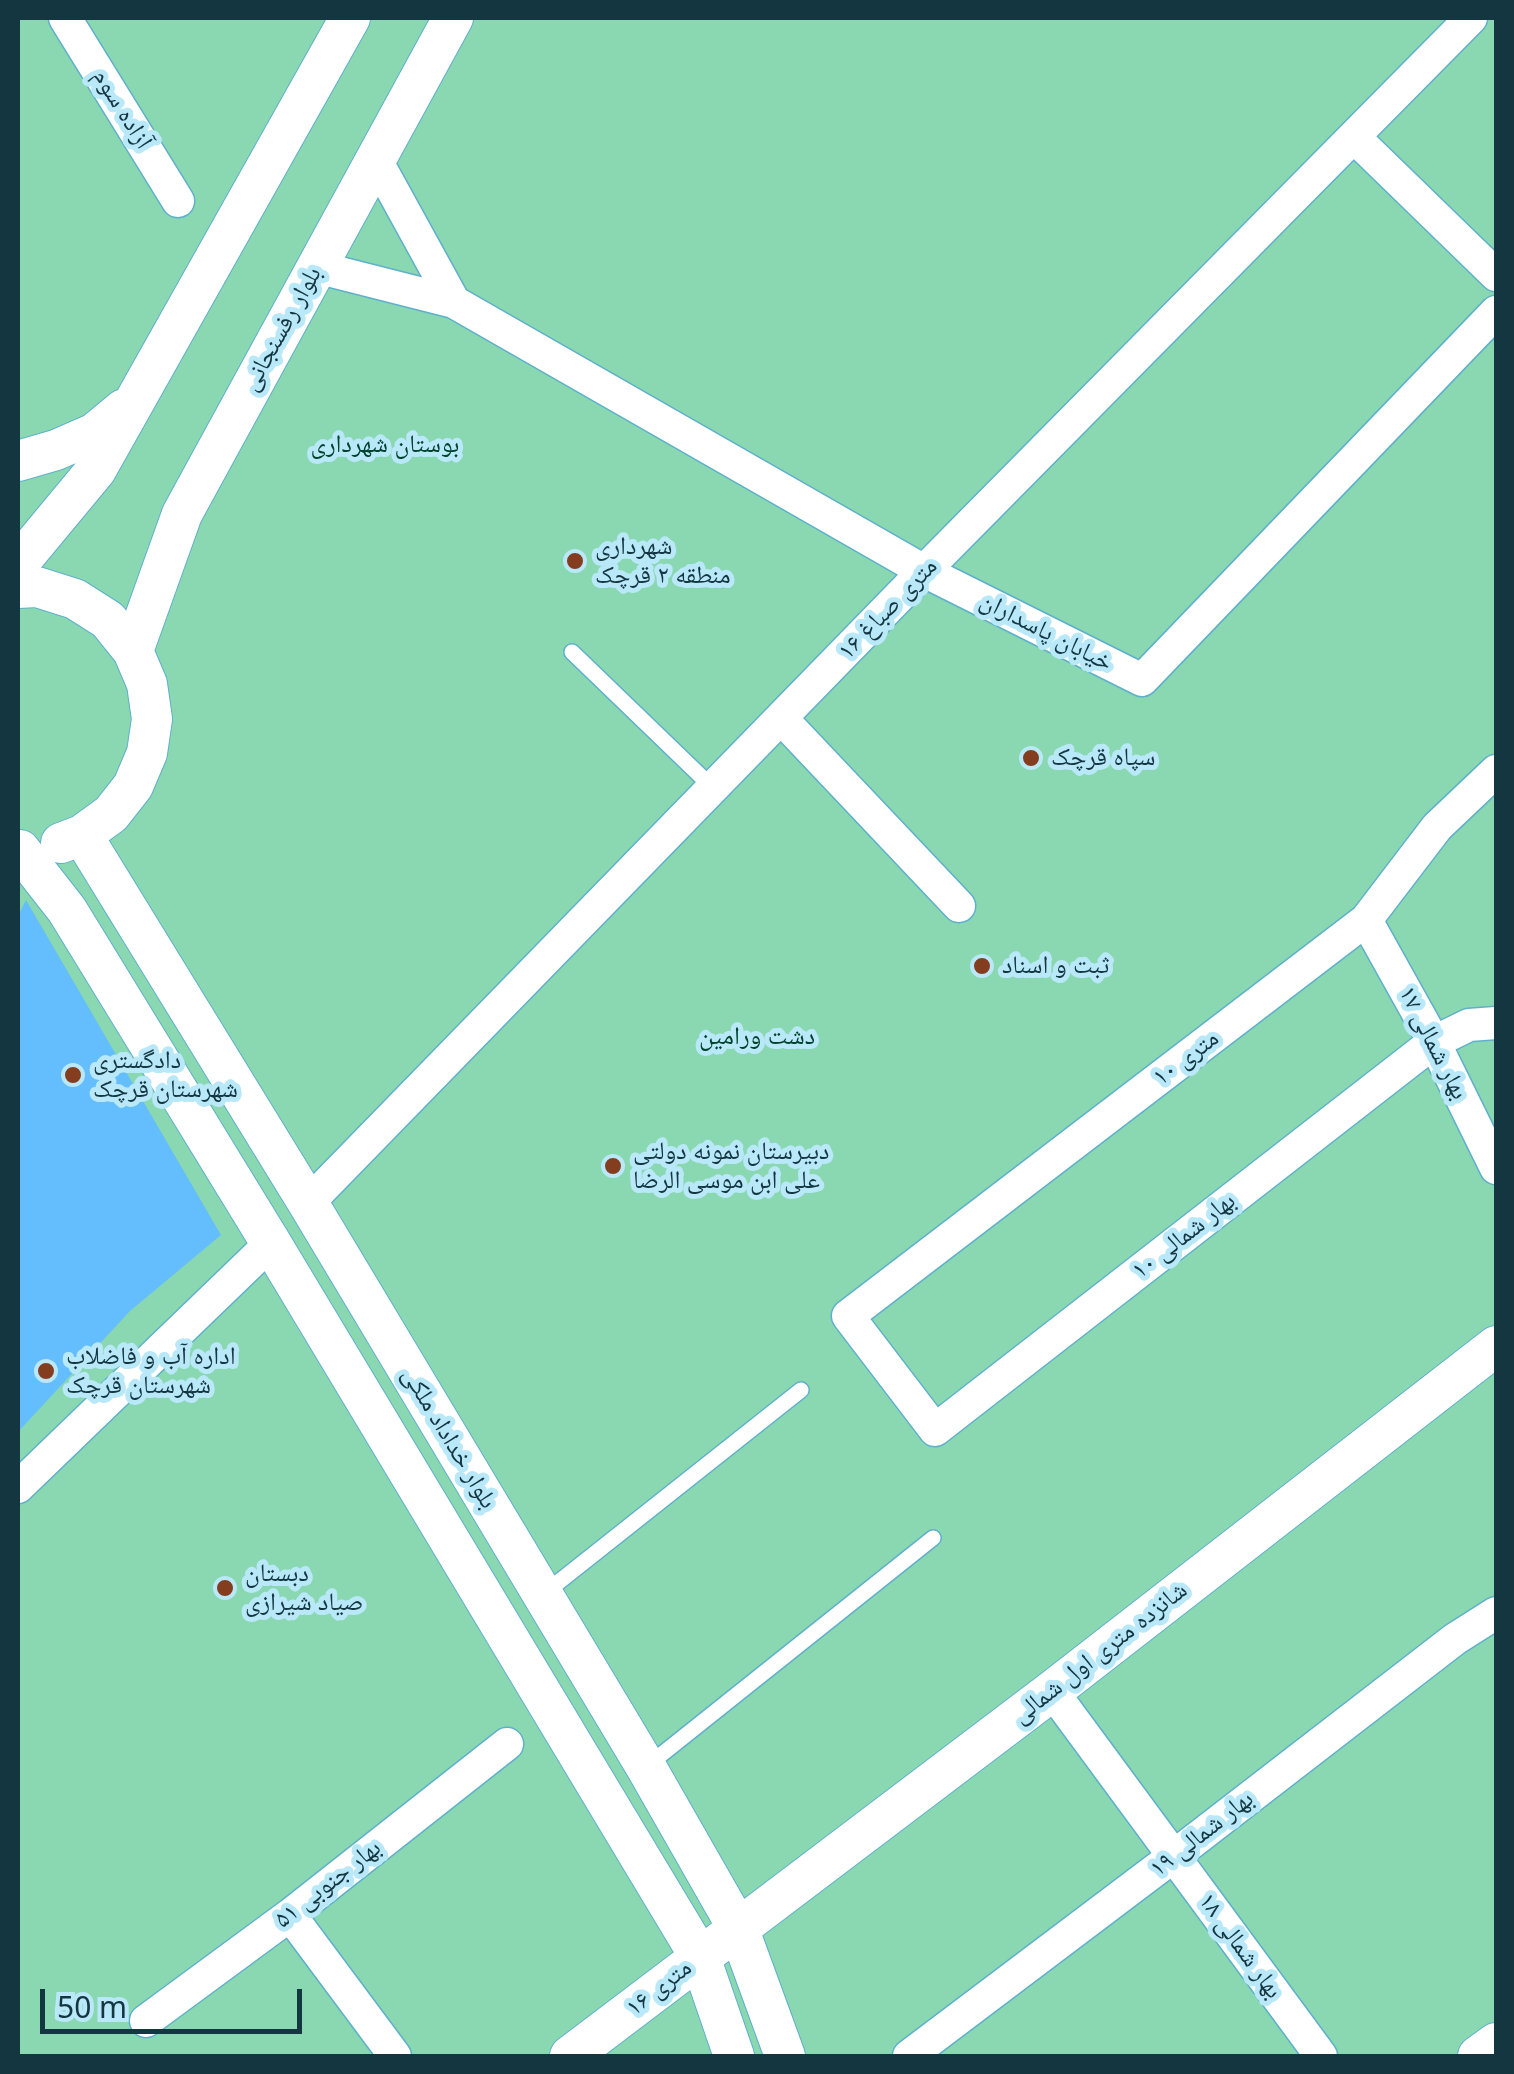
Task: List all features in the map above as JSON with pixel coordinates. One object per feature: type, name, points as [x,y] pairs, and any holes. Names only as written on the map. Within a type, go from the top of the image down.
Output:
[{"type":"street","name":"آزاده سوم","points":[[65,18],[178,201]]},
{"type":"street","points":[[18,564],[96,470],[350,18]]},
{"type":"street","name":"بلوار رفسنجانی","points":[[133,651],[182,514],[453,18]]},
{"type":"street","name":"۱۶ متری صباغ","points":[[308,1203],[924,571],[1471,18]]},
{"type":"street","points":[[1354,137],[1496,275]]},
{"type":"street","points":[[376,160],[454,302]]},
{"type":"street","name":"خیابان پاسداران","points":[[316,267],[454,302],[924,571],[1142,680],[1496,312]]},
{"type":"street","points":[[18,461],[95,433],[134,400]]},
{"type":"street","points":[[18,588],[37,588],[75,598],[108,620],[133,651],[147,684],[152,719],[147,754],[133,786],[111,814],[82,835],[52,846],[19,850]]},
{"type":"street","points":[[781,718],[958,906]]},
{"type":"street","name":"۱۰ متری","points":[[934,1430],[848,1316],[1366,920],[1437,827],[1496,771]]},
{"type":"street","name":"بلوار خداداد ملکی","points":[[82,835],[646,1767],[739,1930],[785,2056]]},
{"type":"street","name":"بلوار خداداد ملکی","points":[[19,850],[67,910],[700,1957],[734,2056]]},
{"type":"street","name":"بهار شمالی ۱۷","points":[[1366,920],[1434,1042],[1496,1168]]},
{"type":"street","name":"بهار شمالی ۱۰","points":[[934,1430],[1434,1042],[1469,1025],[1496,1023]]},
{"type":"street","points":[[18,1487],[271,1243]]},
{"type":"street","name":"شانزده متری اول شمالی","points":[[700,1957],[1052,1691],[1496,1346]]},
{"type":"street","name":"بهار شمالی ۱۹","points":[[909,2056],[1454,1639],[1496,1613]]},
{"type":"street","name":"بهار شمالی ۱۸","points":[[1052,1691],[1321,2056]]},
{"type":"street","name":"بهار جنوبی ۵۱","points":[[146,2021],[290,1915],[507,1744]]},
{"type":"street","points":[[290,1915],[395,2056]]},
{"type":"street","name":"۱۶ متری","points":[[570,2056],[700,1957]]},
{"type":"street","points":[[1478,2056],[1496,2043]]},
{"type":"lane","points":[[572,652],[713,788]]},
{"type":"lane","points":[[543,1594],[801,1390]]},
{"type":"lane","points":[[646,1767],[934,1538]]},
{"type":"green space","name":"دشت ورامین","points":[[18,18],[1496,18],[1496,2056],[18,2056]]},
{"type":"building","name":"دادگستری شهرستان قرچک","points":[[26,900],[221,1235],[130,1311],[18,1432],[18,916]]},
{"type":"place","name":"شهرداری منطقه ۲ قرچک","points":[[575,561]]},
{"type":"place","name":"سپاه قرچک","points":[[1031,758]]},
{"type":"place","name":"ثبت و اسناد","points":[[982,966]]},
{"type":"place","name":"دادگستری شهرستان قرچک","points":[[73,1075]]},
{"type":"place","name":"دبیرستان نمونه دولتی علی ابن موسی الرضا","points":[[613,1166]]},
{"type":"place","name":"اداره آب و فاضلاب شهرستان قرچک","points":[[46,1371]]},
{"type":"place","name":"دبستان صیاد شیرازی","points":[[225,1588]]},
{"type":"park label","name":"بوستان شهرداری","points":[[385,445]]}]
